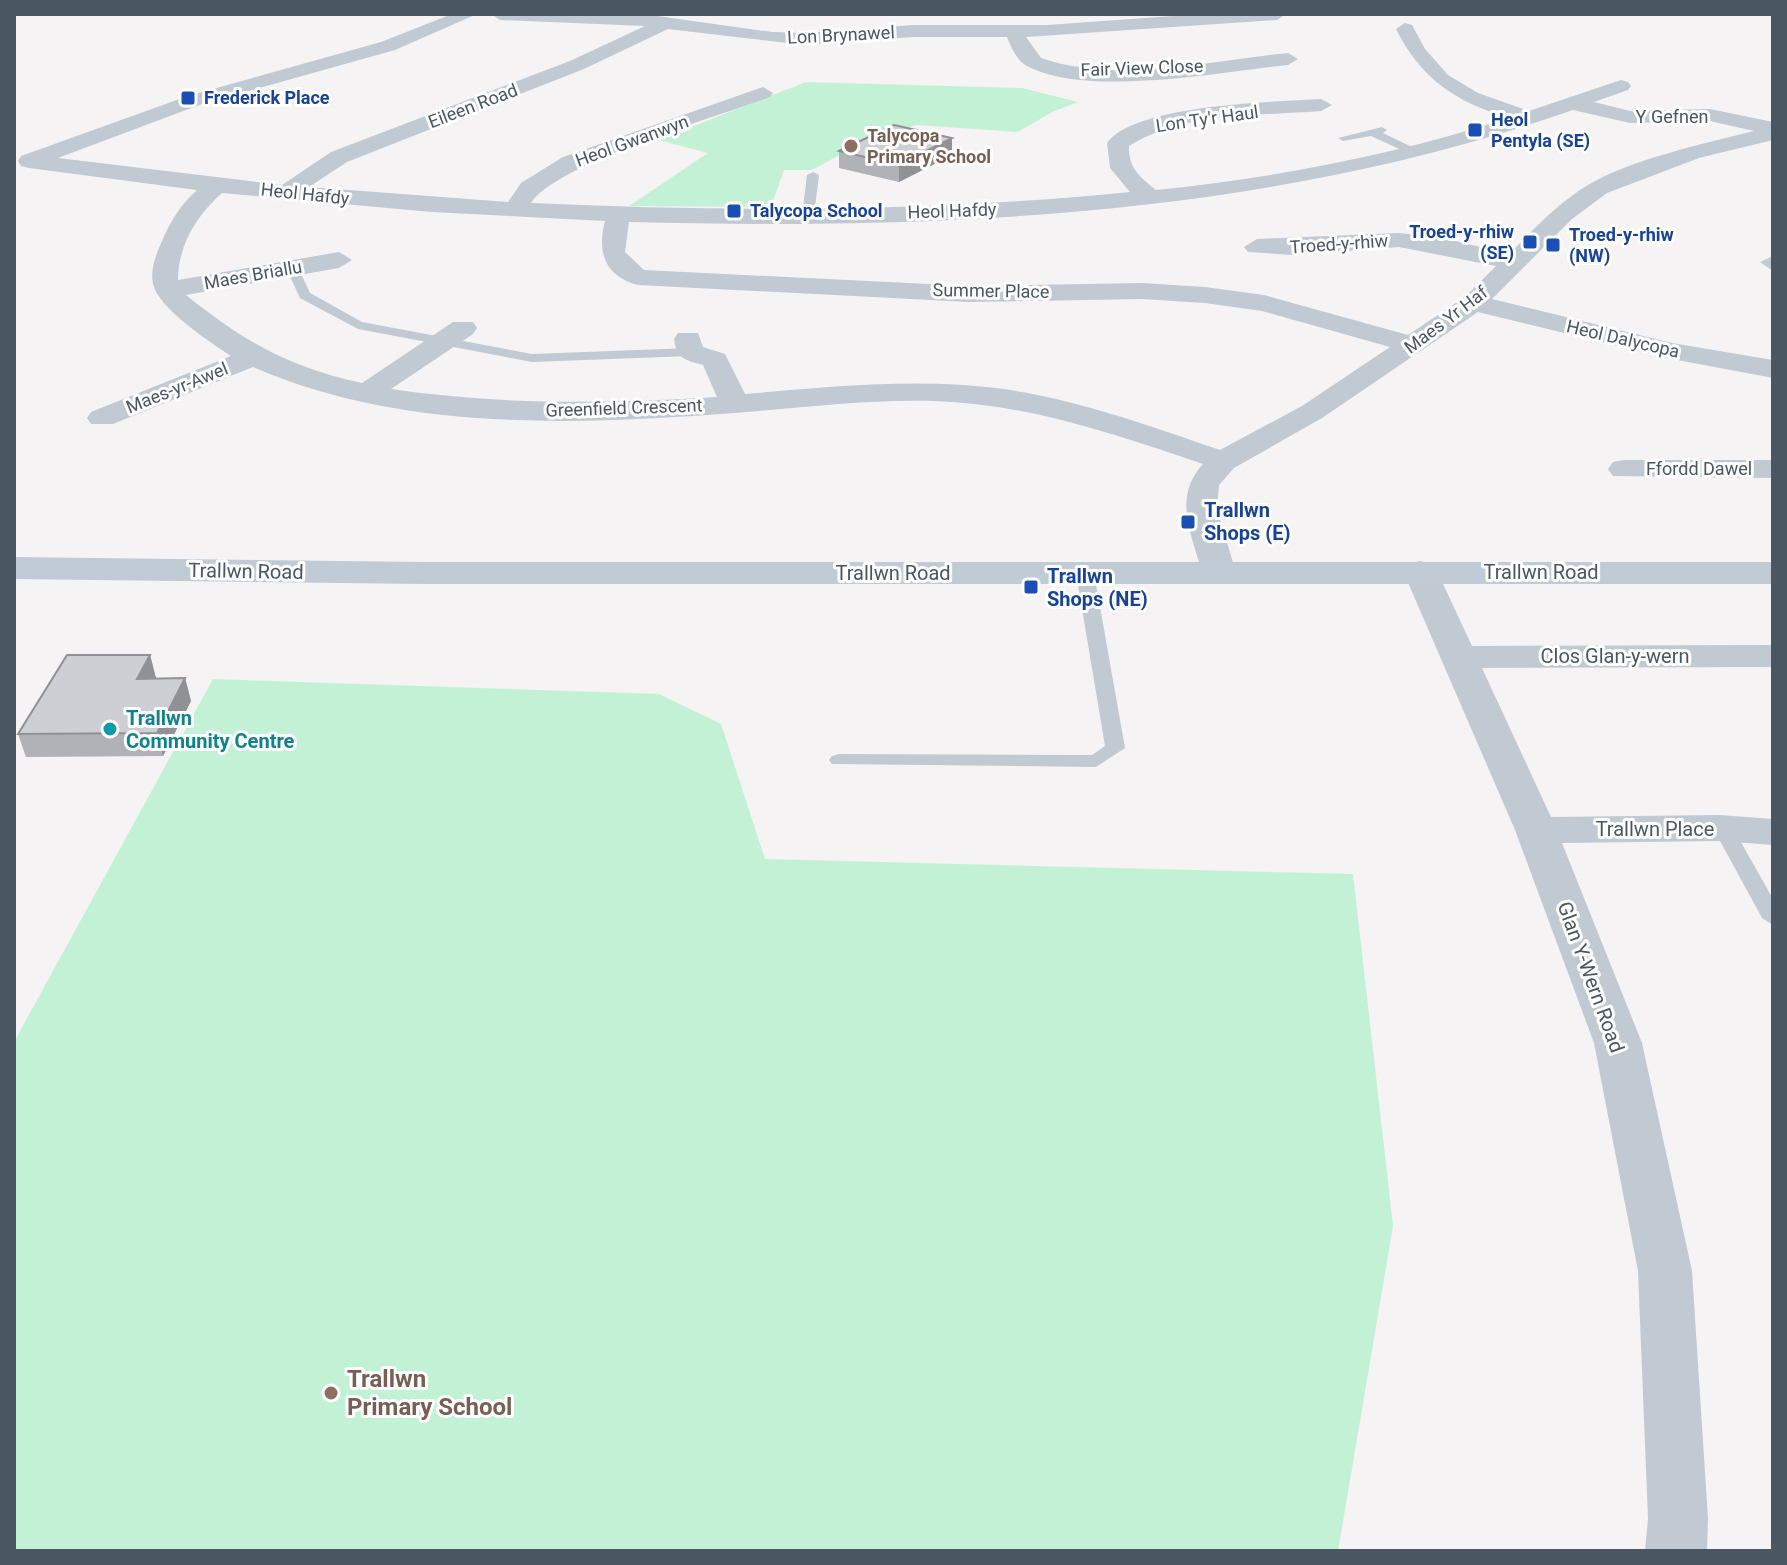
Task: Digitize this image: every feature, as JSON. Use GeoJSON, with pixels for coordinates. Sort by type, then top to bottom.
{"type":"FeatureCollection","features":[{"type":"Feature","properties":{"kind":"street"},"geometry":{"type":"LineString","coordinates":[[23,164],[182,105],[388,46],[468,14]]}},
{"type":"Feature","properties":{"kind":"street","name":"Lon Brynawel"},"geometry":{"type":"LineString","coordinates":[[500,14],[665,23],[805,39],[936,22],[1014,32],[1180,18],[1277,14]]}},
{"type":"Feature","properties":{"kind":"street"},"geometry":{"type":"LineString","coordinates":[[705,28],[736,14]]}},
{"type":"Feature","properties":{"kind":"street","name":"Eileen Road"},"geometry":{"type":"LineString","coordinates":[[285,193],[339,157],[577,65],[665,23]]}},
{"type":"Feature","properties":{"kind":"street"},"geometry":{"type":"LineString","coordinates":[[1405,29],[1419,61],[1447,84],[1490,105],[1530,118]]}},
{"type":"Feature","properties":{"kind":"street","name":"Fair View Close"},"geometry":{"type":"LineString","coordinates":[[1014,32],[1026,55],[1034,62],[1070,71],[1130,72],[1288,59]]}},
{"type":"Feature","properties":{"kind":"street","name":"Heol Hafdy"},"geometry":{"type":"LineString","coordinates":[[23,164],[285,193],[514,210],[619,215],[808,216],[982,210],[1151,197],[1414,152],[1530,118],[1621,86]]}},
{"type":"Feature","properties":{"kind":"street","name":"Heol Gwanwyn"},"geometry":{"type":"LineString","coordinates":[[514,210],[529,188],[571,162],[763,93]]}},
{"type":"Feature","properties":{"kind":"street","name":"Y Gefnen"},"geometry":{"type":"LineString","coordinates":[[1571,103],[1630,117],[1710,115],[1773,131]]}},
{"type":"Feature","properties":{"kind":"street","name":"Lon Ty'r Haul"},"geometry":{"type":"LineString","coordinates":[[1151,197],[1122,174],[1116,161],[1118,143],[1129,134],[1177,120],[1322,106]]}},
{"type":"Feature","properties":{"kind":"street","name":"Maes Yr Haf"},"geometry":{"type":"LineString","coordinates":[[1219,573],[1201,508],[1203,483],[1223,461],[1312,412],[1474,303],[1563,214],[1599,188],[1667,161],[1773,131]]}},
{"type":"Feature","properties":{"kind":"street"},"geometry":{"type":"LineString","coordinates":[[1729,143],[1771,158]]}},
{"type":"Feature","properties":{"kind":"street"},"geometry":{"type":"LineString","coordinates":[[168,290],[164,275],[175,242],[191,209],[217,185]]}},
{"type":"Feature","properties":{"kind":"street","name":"Summer Place"},"geometry":{"type":"LineString","coordinates":[[619,215],[610,250],[618,265],[638,277],[969,294],[1142,291],[1205,295],[1264,303],[1414,345]]}},
{"type":"Feature","properties":{"kind":"street","name":"Troed-y-rhiw"},"geometry":{"type":"LineString","coordinates":[[1257,247],[1308,248],[1367,240],[1405,240],[1515,263]]}},
{"type":"Feature","properties":{"kind":"street","name":"Maes Briallu"},"geometry":{"type":"LineString","coordinates":[[168,290],[339,260]]}},
{"type":"Feature","properties":{"kind":"street","name":"Greenfield Crescent"},"geometry":{"type":"LineString","coordinates":[[168,290],[205,327],[252,357],[302,377],[366,393],[448,407],[529,411],[735,404],[860,393],[962,393],[1038,401],[1223,461]]}},
{"type":"Feature","properties":{"kind":"street","name":"Heol Dalycopa"},"geometry":{"type":"LineString","coordinates":[[1474,303],[1672,351],[1773,369]]}},
{"type":"Feature","properties":{"kind":"street"},"geometry":{"type":"LineString","coordinates":[[366,393],[453,334]]}},
{"type":"Feature","properties":{"kind":"street"},"geometry":{"type":"LineString","coordinates":[[689,346],[715,360],[735,404]]}},
{"type":"Feature","properties":{"kind":"street","name":"Maes-yr-Awel"},"geometry":{"type":"LineString","coordinates":[[102,418],[252,357]]}},
{"type":"Feature","properties":{"kind":"street","name":"Ffordd Dawel"},"geometry":{"type":"LineString","coordinates":[[1624,469],[1773,469]]}},
{"type":"Feature","properties":{"kind":"street","name":"Trallwn Road"},"geometry":{"type":"LineString","coordinates":[[14,568],[425,573],[1773,573]]}},
{"type":"Feature","properties":{"kind":"street","name":"Glan Y-Wern Road"},"geometry":{"type":"LineString","coordinates":[[1420,571],[1536,830],[1618,1043],[1665,1271],[1678,1519],[1676,1551]]}},
{"type":"Feature","properties":{"kind":"street","name":"Clos Glan-y-wern"},"geometry":{"type":"LineString","coordinates":[[1456,657],[1773,656]]}},
{"type":"Feature","properties":{"kind":"street","name":"Trallwn Place"},"geometry":{"type":"LineString","coordinates":[[1536,830],[1723,828],[1773,832]]}},
{"type":"Feature","properties":{"kind":"lane"},"geometry":{"type":"LineString","coordinates":[[1343,138],[1384,130]]}},
{"type":"Feature","properties":{"kind":"lane"},"geometry":{"type":"LineString","coordinates":[[1372,132],[1414,152]]}},
{"type":"Feature","properties":{"kind":"lane"},"geometry":{"type":"LineString","coordinates":[[808,216],[813,175]]}},
{"type":"Feature","properties":{"kind":"lane"},"geometry":{"type":"LineString","coordinates":[[1773,260],[1766,262],[1773,267]]}},
{"type":"Feature","properties":{"kind":"lane"},"geometry":{"type":"LineString","coordinates":[[292,268],[305,295],[358,325],[453,334],[532,358],[656,355],[689,346]]}},
{"type":"Feature","properties":{"kind":"lane"},"geometry":{"type":"LineString","coordinates":[[839,760],[1096,761],[1115,748],[1085,573]]}},
{"type":"Feature","properties":{"kind":"lane"},"geometry":{"type":"LineString","coordinates":[[1723,828],[1773,918]]}},
{"type":"Feature","properties":{"kind":"green space","name":"Talycopa Primary School"},"geometry":{"type":"Polygon","coordinates":[[[806,82],[1022,88],[1078,102],[1052,112],[1018,132],[917,125],[876,135],[812,170],[784,170],[771,207],[629,206],[708,153],[658,140],[806,82]]]}},
{"type":"Feature","properties":{"kind":"green space"},"geometry":{"type":"Polygon","coordinates":[[[213,679],[659,694],[721,724],[765,859],[1353,874],[1393,1226],[1338,1551],[14,1551],[14,1042],[213,679]]]}},
{"type":"Feature","properties":{"kind":"building"},"geometry":{"type":"Polygon","coordinates":[[[894,125],[952,138],[899,165],[839,151],[894,125]]]}},
{"type":"Feature","properties":{"kind":"building"},"geometry":{"type":"Polygon","coordinates":[[[67,655],[150,655],[137,679],[185,678],[157,733],[18,734],[67,655]]]}},
{"type":"Feature","properties":{"kind":"place","name":"Frederick Place"},"geometry":{"type":"Point","coordinates":[188,98]}},
{"type":"Feature","properties":{"kind":"place","name":"Heol Pentyla (SE)"},"geometry":{"type":"Point","coordinates":[1475,130]}},
{"type":"Feature","properties":{"kind":"place","name":"Talycopa Primary School"},"geometry":{"type":"Point","coordinates":[851,146]}},
{"type":"Feature","properties":{"kind":"place","name":"Talycopa School"},"geometry":{"type":"Point","coordinates":[734,211]}},
{"type":"Feature","properties":{"kind":"place","name":"Troed-y-rhiw (SE)"},"geometry":{"type":"Point","coordinates":[1530,242]}},
{"type":"Feature","properties":{"kind":"place","name":"Troed-y-rhiw (NW)"},"geometry":{"type":"Point","coordinates":[1553,245]}},
{"type":"Feature","properties":{"kind":"place","name":"Trallwn Shops (E)"},"geometry":{"type":"Point","coordinates":[1188,522]}},
{"type":"Feature","properties":{"kind":"place","name":"Trallwn Shops (NE)"},"geometry":{"type":"Point","coordinates":[1031,587]}},
{"type":"Feature","properties":{"kind":"place","name":"Trallwn Community Centre"},"geometry":{"type":"Point","coordinates":[110,729]}},
{"type":"Feature","properties":{"kind":"place","name":"Trallwn Primary School"},"geometry":{"type":"Point","coordinates":[331,1393]}}]}
